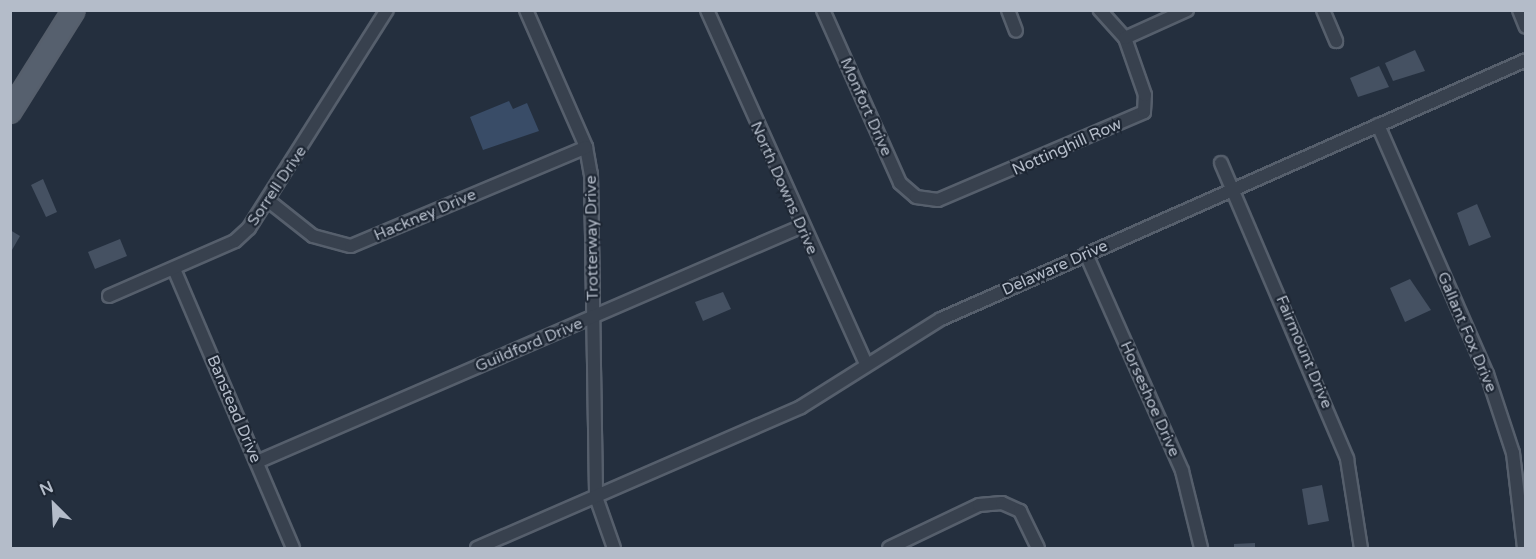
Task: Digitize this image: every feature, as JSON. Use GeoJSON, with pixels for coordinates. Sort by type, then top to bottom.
{"type":"FeatureCollection","features":[{"type":"Feature","properties":{"kind":"main road"},"geometry":{"type":"LineString","coordinates":[[13,101],[74,10]]}},
{"type":"Feature","properties":{"kind":"street","name":"Sorrell Drive"},"geometry":{"type":"LineString","coordinates":[[108,296],[235,241],[270,202],[387,10]]}},
{"type":"Feature","properties":{"kind":"street","name":"Trotterway Drive"},"geometry":{"type":"LineString","coordinates":[[526,10],[586,147],[594,317],[596,497],[614,549]]}},
{"type":"Feature","properties":{"kind":"street","name":"North Downs Drive"},"geometry":{"type":"LineString","coordinates":[[707,10],[800,227],[866,363]]}},
{"type":"Feature","properties":{"kind":"street","name":"Monfort Drive"},"geometry":{"type":"LineString","coordinates":[[823,10],[900,183],[916,197]]}},
{"type":"Feature","properties":{"kind":"street"},"geometry":{"type":"LineString","coordinates":[[1008,10],[1016,31]]}},
{"type":"Feature","properties":{"kind":"street","name":"Nottinghill Row"},"geometry":{"type":"LineString","coordinates":[[916,197],[938,200],[962,194],[1144,112],[1145,95],[1125,38],[1100,10]]}},
{"type":"Feature","properties":{"kind":"street"},"geometry":{"type":"LineString","coordinates":[[1125,38],[1187,10]]}},
{"type":"Feature","properties":{"kind":"street"},"geometry":{"type":"LineString","coordinates":[[1323,10],[1336,41]]}},
{"type":"Feature","properties":{"kind":"street"},"geometry":{"type":"LineString","coordinates":[[1519,10],[1526,27]]}},
{"type":"Feature","properties":{"kind":"street","name":"Delaware Drive"},"geometry":{"type":"LineString","coordinates":[[477,549],[801,407],[866,363],[940,319],[1526,60]]}},
{"type":"Feature","properties":{"kind":"street","name":"Gallant Fox Drive"},"geometry":{"type":"LineString","coordinates":[[1378,125],[1487,374],[1513,453],[1524,549]]}},
{"type":"Feature","properties":{"kind":"street","name":"Hackney Drive"},"geometry":{"type":"LineString","coordinates":[[270,202],[313,236],[351,246],[586,147]]}},
{"type":"Feature","properties":{"kind":"street","name":"Fairmount Drive"},"geometry":{"type":"LineString","coordinates":[[1221,162],[1347,459],[1361,549]]}},
{"type":"Feature","properties":{"kind":"street","name":"Guildford Drive"},"geometry":{"type":"LineString","coordinates":[[257,462],[800,227]]}},
{"type":"Feature","properties":{"kind":"street","name":"Horseshoe Drive"},"geometry":{"type":"LineString","coordinates":[[1086,254],[1182,471],[1201,549]]}},
{"type":"Feature","properties":{"kind":"street","name":"Banstead Drive"},"geometry":{"type":"LineString","coordinates":[[174,269],[293,549]]}},
{"type":"Feature","properties":{"kind":"street"},"geometry":{"type":"LineString","coordinates":[[889,549],[979,505],[1002,503],[1020,512],[1032,530],[1038,549]]}},
{"type":"Feature","properties":{"kind":"water"},"geometry":{"type":"Polygon","coordinates":[[[509,101],[513,109],[527,103],[539,131],[483,150],[470,117],[509,101]]]}},
{"type":"Feature","properties":{"kind":"building"},"geometry":{"type":"Polygon","coordinates":[[[1415,50],[1425,71],[1393,81],[1385,63],[1415,50]]]}},
{"type":"Feature","properties":{"kind":"building"},"geometry":{"type":"Polygon","coordinates":[[[1379,66],[1389,87],[1358,97],[1350,78],[1379,66]]]}},
{"type":"Feature","properties":{"kind":"building"},"geometry":{"type":"Polygon","coordinates":[[[43,179],[57,212],[46,217],[31,185],[43,179]]]}},
{"type":"Feature","properties":{"kind":"building"},"geometry":{"type":"Polygon","coordinates":[[[1477,204],[1491,237],[1469,246],[1457,213],[1477,204]]]}},
{"type":"Feature","properties":{"kind":"building"},"geometry":{"type":"Polygon","coordinates":[[[10,230],[20,236],[12,250],[10,249],[10,230]]]}},
{"type":"Feature","properties":{"kind":"building"},"geometry":{"type":"Polygon","coordinates":[[[120,239],[127,256],[95,269],[88,252],[120,239]]]}},
{"type":"Feature","properties":{"kind":"building"},"geometry":{"type":"Polygon","coordinates":[[[1410,279],[1431,310],[1405,322],[1390,288],[1410,279]]]}},
{"type":"Feature","properties":{"kind":"building"},"geometry":{"type":"Polygon","coordinates":[[[723,292],[731,309],[703,321],[695,302],[723,292]]]}},
{"type":"Feature","properties":{"kind":"building"},"geometry":{"type":"Polygon","coordinates":[[[1322,485],[1329,521],[1308,525],[1302,489],[1322,485]]]}},
{"type":"Feature","properties":{"kind":"building"},"geometry":{"type":"Polygon","coordinates":[[[1255,543],[1255,548],[1234,548],[1234,544],[1255,543]]]}}]}
